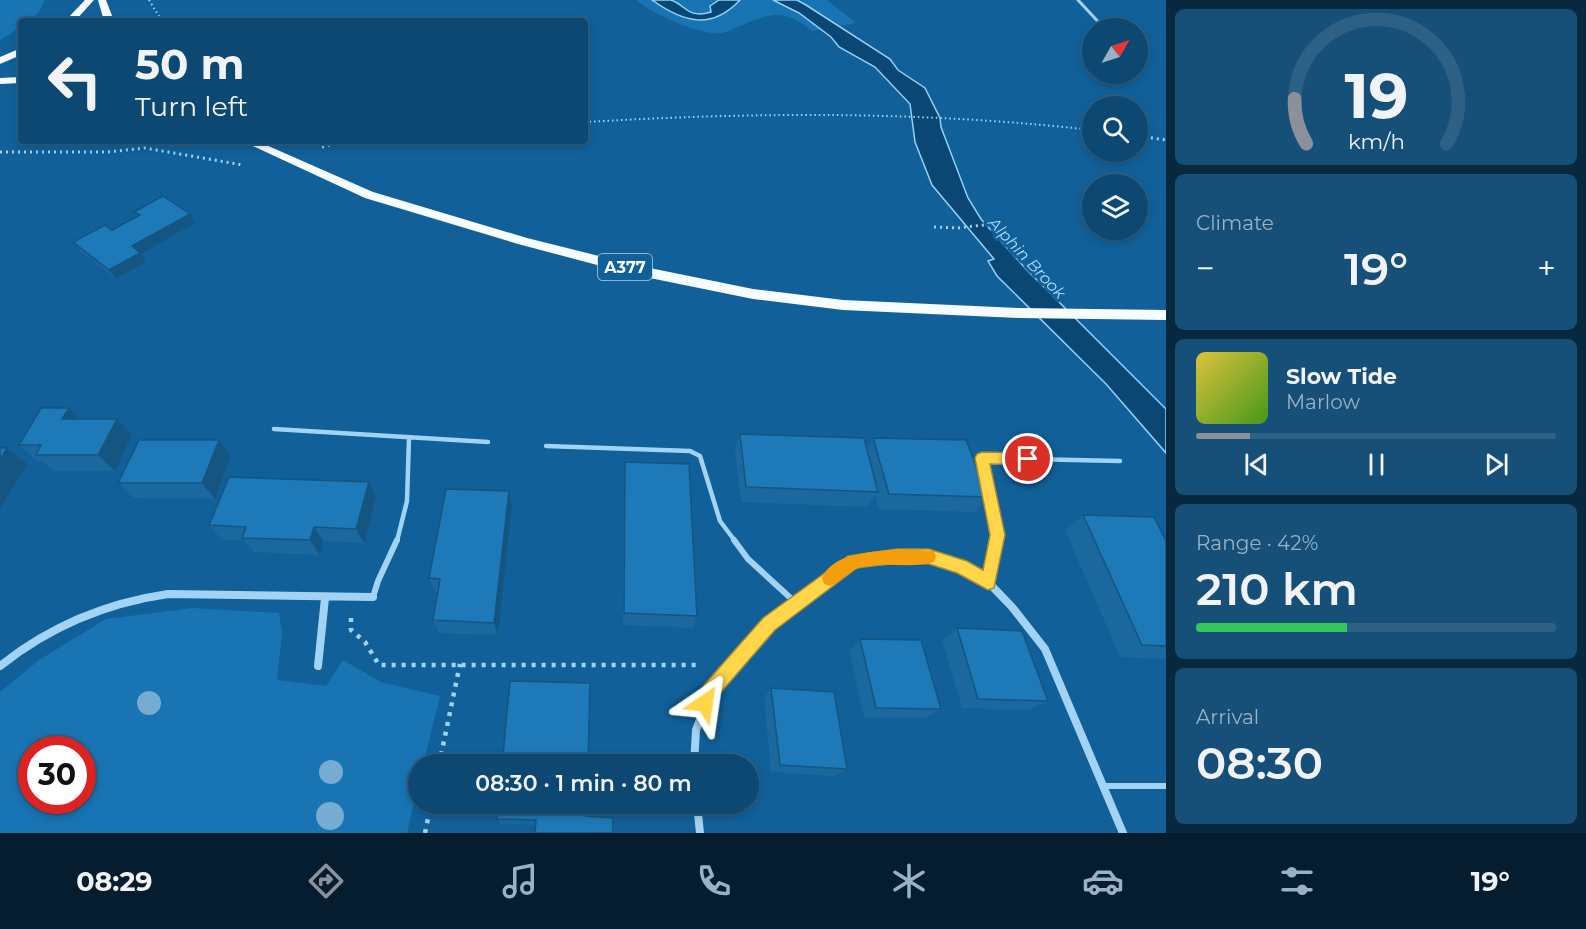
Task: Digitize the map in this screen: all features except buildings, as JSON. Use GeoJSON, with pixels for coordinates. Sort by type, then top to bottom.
{"type":"FeatureCollection","features":[{"type":"Feature","properties":{"kind":"highway"},"geometry":{"type":"LineString","coordinates":[[73,18],[90,0]]}},
{"type":"Feature","properties":{"kind":"highway"},"geometry":{"type":"LineString","coordinates":[[102,0],[108,18]]}},
{"type":"Feature","properties":{"kind":"highway"},"geometry":{"type":"LineString","coordinates":[[0,61],[18,52]]}},
{"type":"Feature","properties":{"kind":"highway"},"geometry":{"type":"LineString","coordinates":[[0,81],[18,80]]}},
{"type":"Feature","properties":{"kind":"highway","name":"A377"},"geometry":{"type":"LineString","coordinates":[[255,144],[369,195],[523,241],[635,270],[753,294],[843,306],[1020,313],[1166,315]]}},
{"type":"Feature","properties":{"kind":"street"},"geometry":{"type":"LineString","coordinates":[[695,754],[696,730],[711,691],[769,624],[854,561],[898,556],[929,557],[961,567],[988,582],[1012,607],[1045,649],[1123,833]]}},
{"type":"Feature","properties":{"kind":"street"},"geometry":{"type":"LineString","coordinates":[[0,666],[15,653],[52,632],[117,604],[142,596],[168,594],[373,597]]}},
{"type":"Feature","properties":{"kind":"street"},"geometry":{"type":"LineString","coordinates":[[318,666],[325,598]]}},
{"type":"Feature","properties":{"kind":"street"},"geometry":{"type":"LineString","coordinates":[[698,814],[700,833]]}},
{"type":"Feature","properties":{"kind":"lane"},"geometry":{"type":"LineString","coordinates":[[1078,0],[1095,18]]}},
{"type":"Feature","properties":{"kind":"lane"},"geometry":{"type":"LineString","coordinates":[[274,429],[488,442]]}},
{"type":"Feature","properties":{"kind":"lane"},"geometry":{"type":"LineString","coordinates":[[373,597],[375,586],[400,534],[409,478],[409,438]]}},
{"type":"Feature","properties":{"kind":"lane"},"geometry":{"type":"LineString","coordinates":[[546,446],[690,452],[700,456],[720,521],[748,560],[796,603]]}},
{"type":"Feature","properties":{"kind":"lane"},"geometry":{"type":"LineString","coordinates":[[988,582],[998,535],[982,458],[1120,461]]}},
{"type":"Feature","properties":{"kind":"lane"},"geometry":{"type":"LineString","coordinates":[[1103,786],[1166,786]]}},
{"type":"Feature","properties":{"kind":"path"},"geometry":{"type":"LineString","coordinates":[[148,0],[160,18]]}},
{"type":"Feature","properties":{"kind":"path"},"geometry":{"type":"LineString","coordinates":[[588,122],[659,117],[908,115],[1082,129]]}},
{"type":"Feature","properties":{"kind":"path"},"geometry":{"type":"LineString","coordinates":[[1148,138],[1166,140]]}},
{"type":"Feature","properties":{"kind":"path"},"geometry":{"type":"LineString","coordinates":[[0,152],[108,152],[145,148],[261,168],[287,158]]}},
{"type":"Feature","properties":{"kind":"path"},"geometry":{"type":"LineString","coordinates":[[934,227],[957,228],[1000,223]]}},
{"type":"Feature","properties":{"kind":"path"},"geometry":{"type":"LineString","coordinates":[[350,597],[351,630],[365,642],[379,665],[732,665]]}},
{"type":"Feature","properties":{"kind":"path"},"geometry":{"type":"LineString","coordinates":[[441,754],[460,664]]}},
{"type":"Feature","properties":{"kind":"path"},"geometry":{"type":"LineString","coordinates":[[425,833],[429,814]]}},
{"type":"Feature","properties":{"kind":"shaded area"},"geometry":{"type":"Polygon","coordinates":[[[0,0],[45,0],[34,18],[18,18],[18,29],[0,40],[0,0]]]}},
{"type":"Feature","properties":{"kind":"shaded area"},"geometry":{"type":"Polygon","coordinates":[[[636,0],[827,0],[856,23],[812,31],[793,19],[777,15],[760,18],[724,32],[713,33],[677,23],[636,0]]]}},
{"type":"Feature","properties":{"kind":"shaded area"},"geometry":{"type":"Polygon","coordinates":[[[652,0],[671,0],[692,13],[703,14],[711,12],[710,6],[719,0],[740,0],[719,16],[697,20],[675,14],[652,0]]]}},
{"type":"Feature","properties":{"kind":"shaded area"},"geometry":{"type":"Polygon","coordinates":[[[773,0],[797,0],[806,5],[890,59],[898,70],[925,88],[940,118],[941,127],[968,198],[981,219],[1025,268],[1166,409],[1166,453],[1106,384],[997,276],[988,261],[994,259],[932,185],[915,142],[910,104],[875,67],[839,47],[831,37],[799,13],[773,0]]]}},
{"type":"Feature","properties":{"kind":"shaded area"},"geometry":{"type":"Polygon","coordinates":[[[192,608],[279,613],[282,633],[277,680],[326,686],[343,660],[381,682],[440,696],[426,754],[408,754],[408,814],[411,814],[407,833],[0,833],[0,692],[39,660],[106,619],[192,608]]]}},
{"type":"Feature","properties":{"kind":"slow traffic"},"geometry":{"type":"LineString","coordinates":[[830,578],[854,561],[898,556],[928,557]]}},
{"type":"Feature","properties":{"kind":"route"},"geometry":{"type":"LineString","coordinates":[[705,703],[711,691],[732,665],[769,624],[854,561],[898,556],[929,557],[961,567],[988,582],[998,535],[982,458],[1028,459]]}},
{"type":"Feature","properties":{"kind":"water label","name":"Alphin Brook"},"geometry":{"type":"Point","coordinates":[1027,258]}}]}
